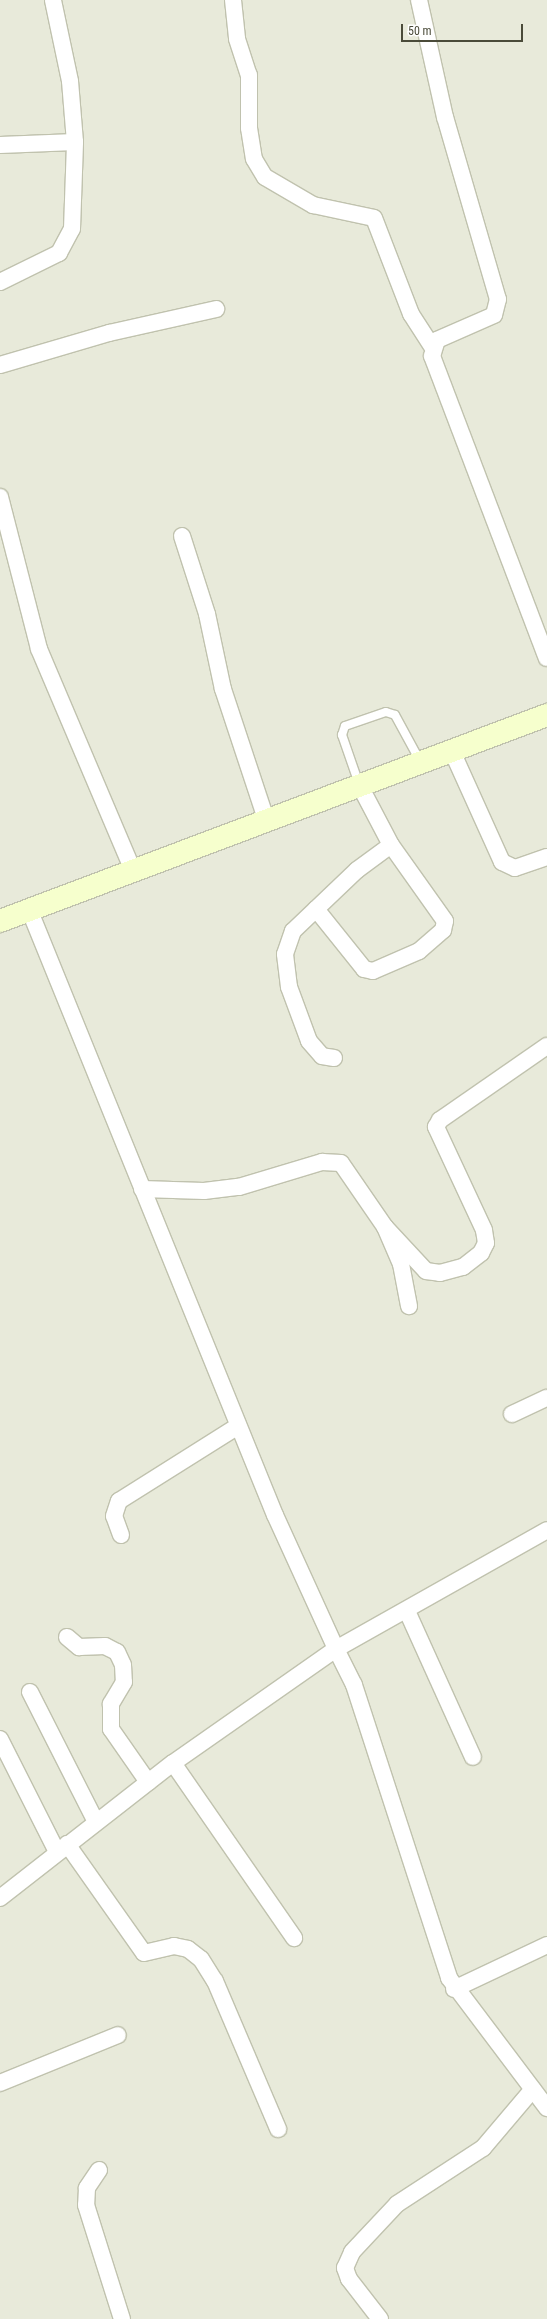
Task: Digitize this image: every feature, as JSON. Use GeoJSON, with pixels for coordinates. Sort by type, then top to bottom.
{"type":"FeatureCollection","features":[{"type":"Feature","properties":{"kind":"main road"},"geometry":{"type":"LineString","coordinates":[[0,922],[29,909],[266,819],[451,749],[547,715]]}},
{"type":"Feature","properties":{"kind":"street"},"geometry":{"type":"LineString","coordinates":[[0,282],[60,254],[69,238],[74,204],[75,142],[70,81],[53,0]]}},
{"type":"Feature","properties":{"kind":"street"},"geometry":{"type":"LineString","coordinates":[[233,0],[237,39],[250,75],[249,128],[254,159],[265,177],[312,205],[374,218],[412,314],[433,348],[435,366],[547,658]]}},
{"type":"Feature","properties":{"kind":"street"},"geometry":{"type":"LineString","coordinates":[[419,0],[445,117],[498,299],[494,315],[438,340],[433,348]]}},
{"type":"Feature","properties":{"kind":"street"},"geometry":{"type":"LineString","coordinates":[[0,145],[75,142]]}},
{"type":"Feature","properties":{"kind":"street"},"geometry":{"type":"LineString","coordinates":[[0,365],[109,333],[216,309]]}},
{"type":"Feature","properties":{"kind":"street"},"geometry":{"type":"LineString","coordinates":[[0,497],[39,648],[133,870]]}},
{"type":"Feature","properties":{"kind":"street"},"geometry":{"type":"LineString","coordinates":[[182,536],[207,614],[223,689],[266,819]]}},
{"type":"Feature","properties":{"kind":"street"},"geometry":{"type":"LineString","coordinates":[[451,749],[502,862],[515,868],[547,857]]}},
{"type":"Feature","properties":{"kind":"street"},"geometry":{"type":"LineString","coordinates":[[316,909],[364,969],[373,971],[419,951],[443,930],[445,921],[391,845],[359,784]]}},
{"type":"Feature","properties":{"kind":"street"},"geometry":{"type":"LineString","coordinates":[[334,1058],[322,1056],[309,1041],[289,987],[286,942],[316,909],[391,845]]}},
{"type":"Feature","properties":{"kind":"street"},"geometry":{"type":"LineString","coordinates":[[29,909],[238,1426],[336,1649],[354,1685],[454,1989],[533,2088],[547,2108]]}},
{"type":"Feature","properties":{"kind":"street"},"geometry":{"type":"LineString","coordinates":[[385,1227],[426,1271],[440,1273],[463,1267],[481,1253],[486,1243],[484,1230],[437,1133],[437,1123],[547,1046]]}},
{"type":"Feature","properties":{"kind":"street"},"geometry":{"type":"LineString","coordinates":[[142,1190],[204,1191],[239,1187],[322,1162],[336,1161],[347,1167],[385,1227],[401,1264],[410,1306]]}},
{"type":"Feature","properties":{"kind":"street"},"geometry":{"type":"LineString","coordinates":[[512,1414],[547,1398]]}},
{"type":"Feature","properties":{"kind":"street"},"geometry":{"type":"LineString","coordinates":[[121,1535],[114,1516],[119,1501],[238,1426]]}},
{"type":"Feature","properties":{"kind":"street"},"geometry":{"type":"LineString","coordinates":[[0,1898],[62,1848],[173,1763],[336,1649],[407,1611],[547,1530]]}},
{"type":"Feature","properties":{"kind":"street"},"geometry":{"type":"LineString","coordinates":[[407,1611],[473,1757]]}},
{"type":"Feature","properties":{"kind":"street"},"geometry":{"type":"LineString","coordinates":[[67,1637],[79,1646],[105,1646],[117,1652],[123,1665],[124,1682],[111,1704],[110,1729],[148,1782]]}},
{"type":"Feature","properties":{"kind":"street"},"geometry":{"type":"LineString","coordinates":[[30,1692],[96,1822]]}},
{"type":"Feature","properties":{"kind":"street"},"geometry":{"type":"LineString","coordinates":[[0,1739],[62,1848],[144,1953],[174,1946],[188,1949],[201,1959],[215,1981],[278,2129]]}},
{"type":"Feature","properties":{"kind":"street"},"geometry":{"type":"LineString","coordinates":[[173,1763],[294,1938]]}},
{"type":"Feature","properties":{"kind":"street"},"geometry":{"type":"LineString","coordinates":[[454,1989],[547,1945]]}},
{"type":"Feature","properties":{"kind":"street"},"geometry":{"type":"LineString","coordinates":[[0,2083],[118,2035]]}},
{"type":"Feature","properties":{"kind":"street"},"geometry":{"type":"LineString","coordinates":[[380,2319],[349,2279],[345,2268],[352,2252],[397,2204],[483,2148],[533,2088]]}},
{"type":"Feature","properties":{"kind":"street"},"geometry":{"type":"LineString","coordinates":[[99,2170],[87,2188],[86,2205],[122,2319]]}},
{"type":"Feature","properties":{"kind":"lane"},"geometry":{"type":"LineString","coordinates":[[359,784],[342,735],[345,726],[386,712],[394,715],[420,761]]}},
{"type":"Feature","properties":{"kind":"shaded area"},"geometry":{"type":"Polygon","coordinates":[[[0,0],[547,0],[547,2319],[0,2319],[0,0]]]}}]}
